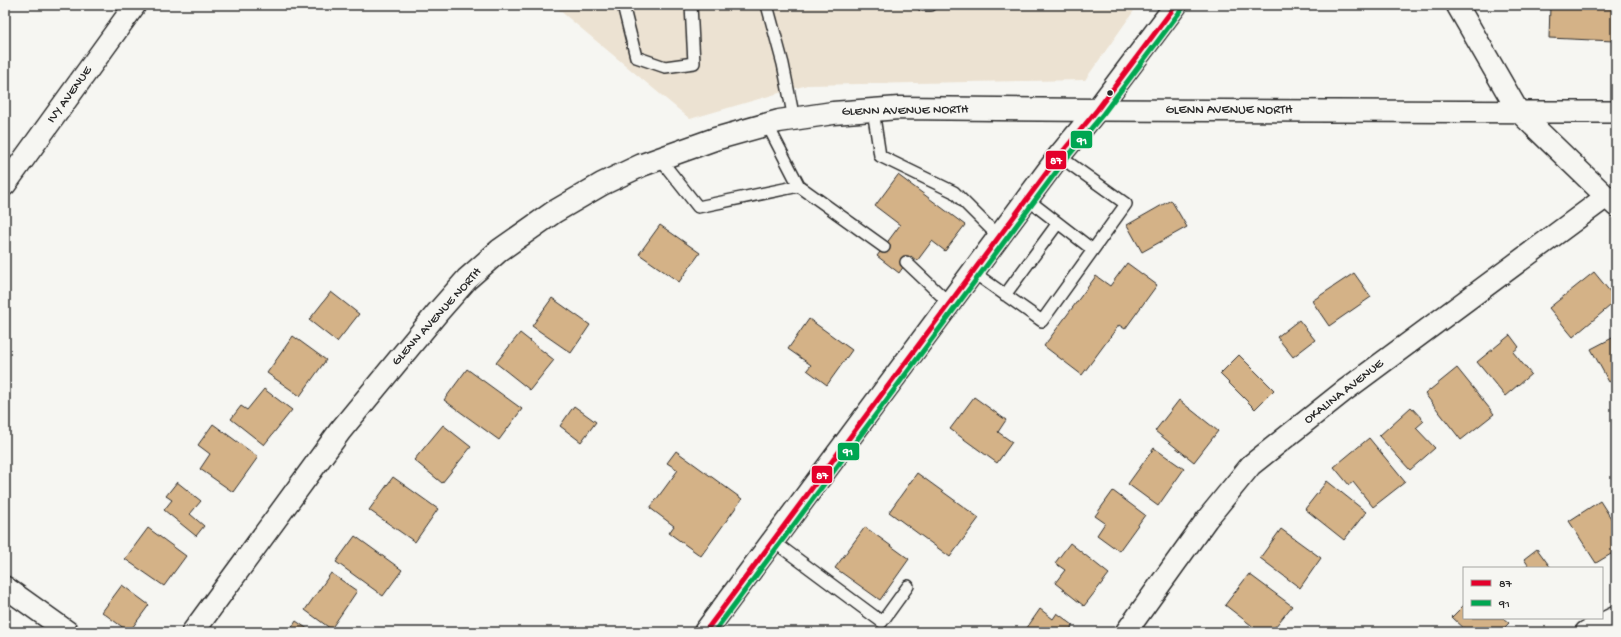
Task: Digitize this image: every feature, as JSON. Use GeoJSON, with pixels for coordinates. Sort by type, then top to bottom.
{"type":"FeatureCollection","features":[{"type":"Feature","properties":{"kind":"street","name":"IVY AVENUE"},"geometry":{"type":"LineString","coordinates":[[5,185],[135,5]]}},
{"type":"Feature","properties":{"kind":"street"},"geometry":{"type":"LineString","coordinates":[[705,632],[1059,156],[1097,110],[1176,5]]}},
{"type":"Feature","properties":{"kind":"street"},"geometry":{"type":"LineString","coordinates":[[1457,5],[1518,111],[1611,202]]}},
{"type":"Feature","properties":{"kind":"street","name":"GLENN AVENUE NORTH"},"geometry":{"type":"LineString","coordinates":[[193,632],[340,431],[467,279],[500,250],[554,212],[602,184],[660,159],[715,139],[767,124],[833,112],[899,108],[1616,112]]}},
{"type":"Feature","properties":{"kind":"street","name":"OKALINA AVENUE"},"geometry":{"type":"LineString","coordinates":[[1126,632],[1207,519],[1252,465],[1344,391],[1611,202]]}},
{"type":"Feature","properties":{"kind":"street"},"geometry":{"type":"LineString","coordinates":[[5,587],[68,632]]}},
{"type":"Feature","properties":{"kind":"street"},"geometry":{"type":"LineString","coordinates":[[1586,632],[1616,617]]}},
{"type":"Feature","properties":{"kind":"lane"},"geometry":{"type":"LineString","coordinates":[[623,5],[636,57],[665,67],[694,63],[692,5]]}},
{"type":"Feature","properties":{"kind":"lane"},"geometry":{"type":"LineString","coordinates":[[767,5],[783,64],[794,119]]}},
{"type":"Feature","properties":{"kind":"lane"},"geometry":{"type":"LineString","coordinates":[[923,5],[932,5]]}},
{"type":"Feature","properties":{"kind":"lane"},"geometry":{"type":"LineString","coordinates":[[873,110],[880,156],[954,192],[999,237]]}},
{"type":"Feature","properties":{"kind":"lane"},"geometry":{"type":"LineString","coordinates":[[767,124],[798,186],[884,247]]}},
{"type":"Feature","properties":{"kind":"lane"},"geometry":{"type":"LineString","coordinates":[[973,272],[1042,321],[1126,204],[1059,156]]}},
{"type":"Feature","properties":{"kind":"lane"},"geometry":{"type":"LineString","coordinates":[[660,159],[698,207],[798,186]]}},
{"type":"Feature","properties":{"kind":"lane"},"geometry":{"type":"LineString","coordinates":[[1027,199],[1093,250]]}},
{"type":"Feature","properties":{"kind":"lane"},"geometry":{"type":"LineString","coordinates":[[1005,294],[1058,223]]}},
{"type":"Feature","properties":{"kind":"lane"},"geometry":{"type":"LineString","coordinates":[[906,262],[949,303]]}},
{"type":"Feature","properties":{"kind":"lane"},"geometry":{"type":"LineString","coordinates":[[773,541],[882,622],[908,586]]}},
{"type":"Feature","properties":{"kind":"shaded area"},"geometry":{"type":"Polygon","coordinates":[[[553,5],[1138,5],[1085,80],[807,85],[690,119],[553,5]]]}},
{"type":"Feature","properties":{"kind":"building"},"geometry":{"type":"Polygon","coordinates":[[[1613,5],[1616,5],[1616,60],[1614,60],[1614,41],[1549,38],[1550,6],[1613,8],[1613,5]]]}},
{"type":"Feature","properties":{"kind":"building"},"geometry":{"type":"Polygon","coordinates":[[[898,175],[965,225],[945,251],[932,241],[917,261],[911,256],[899,273],[877,256],[900,225],[875,206],[898,175]]]}},
{"type":"Feature","properties":{"kind":"building"},"geometry":{"type":"Polygon","coordinates":[[[1171,200],[1187,227],[1142,252],[1127,225],[1171,200]]]}},
{"type":"Feature","properties":{"kind":"building"},"geometry":{"type":"Polygon","coordinates":[[[660,225],[700,253],[679,282],[639,254],[660,225]]]}},
{"type":"Feature","properties":{"kind":"building"},"geometry":{"type":"Polygon","coordinates":[[[1127,263],[1157,285],[1125,329],[1119,325],[1082,375],[1044,346],[1096,276],[1110,286],[1127,263]]]}},
{"type":"Feature","properties":{"kind":"building"},"geometry":{"type":"Polygon","coordinates":[[[1594,272],[1616,299],[1616,301],[1573,337],[1549,308],[1594,272]]]}},
{"type":"Feature","properties":{"kind":"building"},"geometry":{"type":"Polygon","coordinates":[[[1354,273],[1371,297],[1329,326],[1312,301],[1354,273]]]}},
{"type":"Feature","properties":{"kind":"building"},"geometry":{"type":"Polygon","coordinates":[[[331,292],[359,314],[337,342],[309,320],[331,292]]]}},
{"type":"Feature","properties":{"kind":"building"},"geometry":{"type":"Polygon","coordinates":[[[552,298],[590,325],[571,353],[532,326],[552,298]]]}},
{"type":"Feature","properties":{"kind":"building"},"geometry":{"type":"Polygon","coordinates":[[[809,319],[852,350],[827,385],[807,370],[811,365],[788,349],[809,319]]]}},
{"type":"Feature","properties":{"kind":"building"},"geometry":{"type":"Polygon","coordinates":[[[1299,320],[1315,340],[1293,357],[1277,337],[1299,320]]]}},
{"type":"Feature","properties":{"kind":"building"},"geometry":{"type":"Polygon","coordinates":[[[520,333],[554,360],[530,390],[496,363],[520,333]]]}},
{"type":"Feature","properties":{"kind":"building"},"geometry":{"type":"Polygon","coordinates":[[[1510,335],[1519,347],[1513,352],[1531,374],[1505,396],[1477,362],[1510,335]]]}},
{"type":"Feature","properties":{"kind":"building"},"geometry":{"type":"Polygon","coordinates":[[[293,336],[326,360],[300,396],[267,373],[293,336]]]}},
{"type":"Feature","properties":{"kind":"building"},"geometry":{"type":"Polygon","coordinates":[[[1616,336],[1616,378],[1609,382],[1591,349],[1616,336]]]}},
{"type":"Feature","properties":{"kind":"building"},"geometry":{"type":"Polygon","coordinates":[[[1239,355],[1274,390],[1255,409],[1220,374],[1239,355]]]}},
{"type":"Feature","properties":{"kind":"building"},"geometry":{"type":"Polygon","coordinates":[[[1457,368],[1494,414],[1461,440],[1425,394],[1457,368]]]}},
{"type":"Feature","properties":{"kind":"building"},"geometry":{"type":"Polygon","coordinates":[[[467,369],[522,409],[499,440],[444,400],[467,369]]]}},
{"type":"Feature","properties":{"kind":"building"},"geometry":{"type":"Polygon","coordinates":[[[264,389],[292,410],[264,445],[231,419],[241,406],[247,410],[264,389]]]}},
{"type":"Feature","properties":{"kind":"building"},"geometry":{"type":"Polygon","coordinates":[[[974,397],[1006,420],[998,432],[1012,442],[997,463],[950,429],[974,397]]]}},
{"type":"Feature","properties":{"kind":"building"},"geometry":{"type":"Polygon","coordinates":[[[1179,400],[1218,431],[1194,462],[1155,431],[1179,400]]]}},
{"type":"Feature","properties":{"kind":"building"},"geometry":{"type":"Polygon","coordinates":[[[574,406],[596,422],[581,442],[560,426],[574,406]]]}},
{"type":"Feature","properties":{"kind":"building"},"geometry":{"type":"Polygon","coordinates":[[[1411,407],[1424,421],[1416,428],[1435,448],[1410,470],[1379,436],[1411,407]]]}},
{"type":"Feature","properties":{"kind":"building"},"geometry":{"type":"Polygon","coordinates":[[[213,424],[258,457],[233,492],[200,469],[210,454],[198,445],[213,424]]]}},
{"type":"Feature","properties":{"kind":"building"},"geometry":{"type":"Polygon","coordinates":[[[443,425],[471,447],[442,483],[414,460],[443,425]]]}},
{"type":"Feature","properties":{"kind":"building"},"geometry":{"type":"Polygon","coordinates":[[[1369,438],[1405,482],[1373,507],[1353,482],[1349,485],[1334,467],[1369,438]]]}},
{"type":"Feature","properties":{"kind":"building"},"geometry":{"type":"Polygon","coordinates":[[[1154,448],[1184,469],[1158,506],[1128,484],[1154,448]]]}},
{"type":"Feature","properties":{"kind":"building"},"geometry":{"type":"Polygon","coordinates":[[[676,451],[742,499],[701,556],[669,533],[674,526],[650,508],[678,470],[667,463],[676,451]]]}},
{"type":"Feature","properties":{"kind":"building"},"geometry":{"type":"Polygon","coordinates":[[[917,473],[979,518],[950,557],[889,512],[917,473]]]}},
{"type":"Feature","properties":{"kind":"building"},"geometry":{"type":"Polygon","coordinates":[[[393,477],[438,509],[415,542],[369,510],[393,477]]]}},
{"type":"Feature","properties":{"kind":"building"},"geometry":{"type":"Polygon","coordinates":[[[1327,481],[1366,512],[1344,540],[1305,509],[1327,481]]]}},
{"type":"Feature","properties":{"kind":"building"},"geometry":{"type":"Polygon","coordinates":[[[177,482],[201,501],[190,514],[204,526],[196,536],[164,510],[172,500],[166,496],[177,482]]]}},
{"type":"Feature","properties":{"kind":"building"},"geometry":{"type":"Polygon","coordinates":[[[1113,491],[1145,515],[1119,551],[1097,535],[1105,523],[1095,516],[1113,491]]]}},
{"type":"Feature","properties":{"kind":"building"},"geometry":{"type":"Polygon","coordinates":[[[1600,501],[1616,526],[1616,551],[1596,563],[1569,521],[1600,501]]]}},
{"type":"Feature","properties":{"kind":"building"},"geometry":{"type":"Polygon","coordinates":[[[865,527],[909,559],[880,600],[835,568],[865,527]]]}},
{"type":"Feature","properties":{"kind":"building"},"geometry":{"type":"Polygon","coordinates":[[[148,528],[186,556],[164,586],[125,559],[148,528]]]}},
{"type":"Feature","properties":{"kind":"building"},"geometry":{"type":"Polygon","coordinates":[[[1281,529],[1321,558],[1300,588],[1260,558],[1281,529]]]}},
{"type":"Feature","properties":{"kind":"building"},"geometry":{"type":"Polygon","coordinates":[[[355,536],[402,570],[383,596],[336,562],[355,536]]]}},
{"type":"Feature","properties":{"kind":"building"},"geometry":{"type":"Polygon","coordinates":[[[1070,543],[1109,574],[1084,606],[1055,583],[1065,570],[1055,563],[1070,543]]]}},
{"type":"Feature","properties":{"kind":"building"},"geometry":{"type":"Polygon","coordinates":[[[1537,549],[1550,567],[1525,567],[1528,565],[1524,559],[1537,549]]]}},
{"type":"Feature","properties":{"kind":"building"},"geometry":{"type":"Polygon","coordinates":[[[331,573],[357,591],[331,629],[305,610],[331,573]]]}},
{"type":"Feature","properties":{"kind":"building"},"geometry":{"type":"Polygon","coordinates":[[[1249,574],[1292,606],[1271,632],[1260,632],[1225,605],[1249,574]]]}},
{"type":"Feature","properties":{"kind":"building"},"geometry":{"type":"Polygon","coordinates":[[[122,585],[149,605],[129,632],[102,612],[122,585]]]}},
{"type":"Feature","properties":{"kind":"building"},"geometry":{"type":"Polygon","coordinates":[[[1463,606],[1463,619],[1504,619],[1509,623],[1500,632],[1468,632],[1452,617],[1463,606]]]}},
{"type":"Feature","properties":{"kind":"building"},"geometry":{"type":"Polygon","coordinates":[[[1040,609],[1053,619],[1057,613],[1073,625],[1068,632],[1024,632],[1040,609]]]}},
{"type":"Feature","properties":{"kind":"building"},"geometry":{"type":"Polygon","coordinates":[[[296,621],[312,632],[289,632],[296,621]]]}},
{"type":"Feature","properties":{"kind":"transit line","name":"87"},"geometry":{"type":"LineString","coordinates":[[705,632],[1059,156],[1097,110],[1176,5]]}},
{"type":"Feature","properties":{"kind":"transit line","name":"91"},"geometry":{"type":"LineString","coordinates":[[714,632],[1065,160],[1103,114],[1182,9]]}}]}
